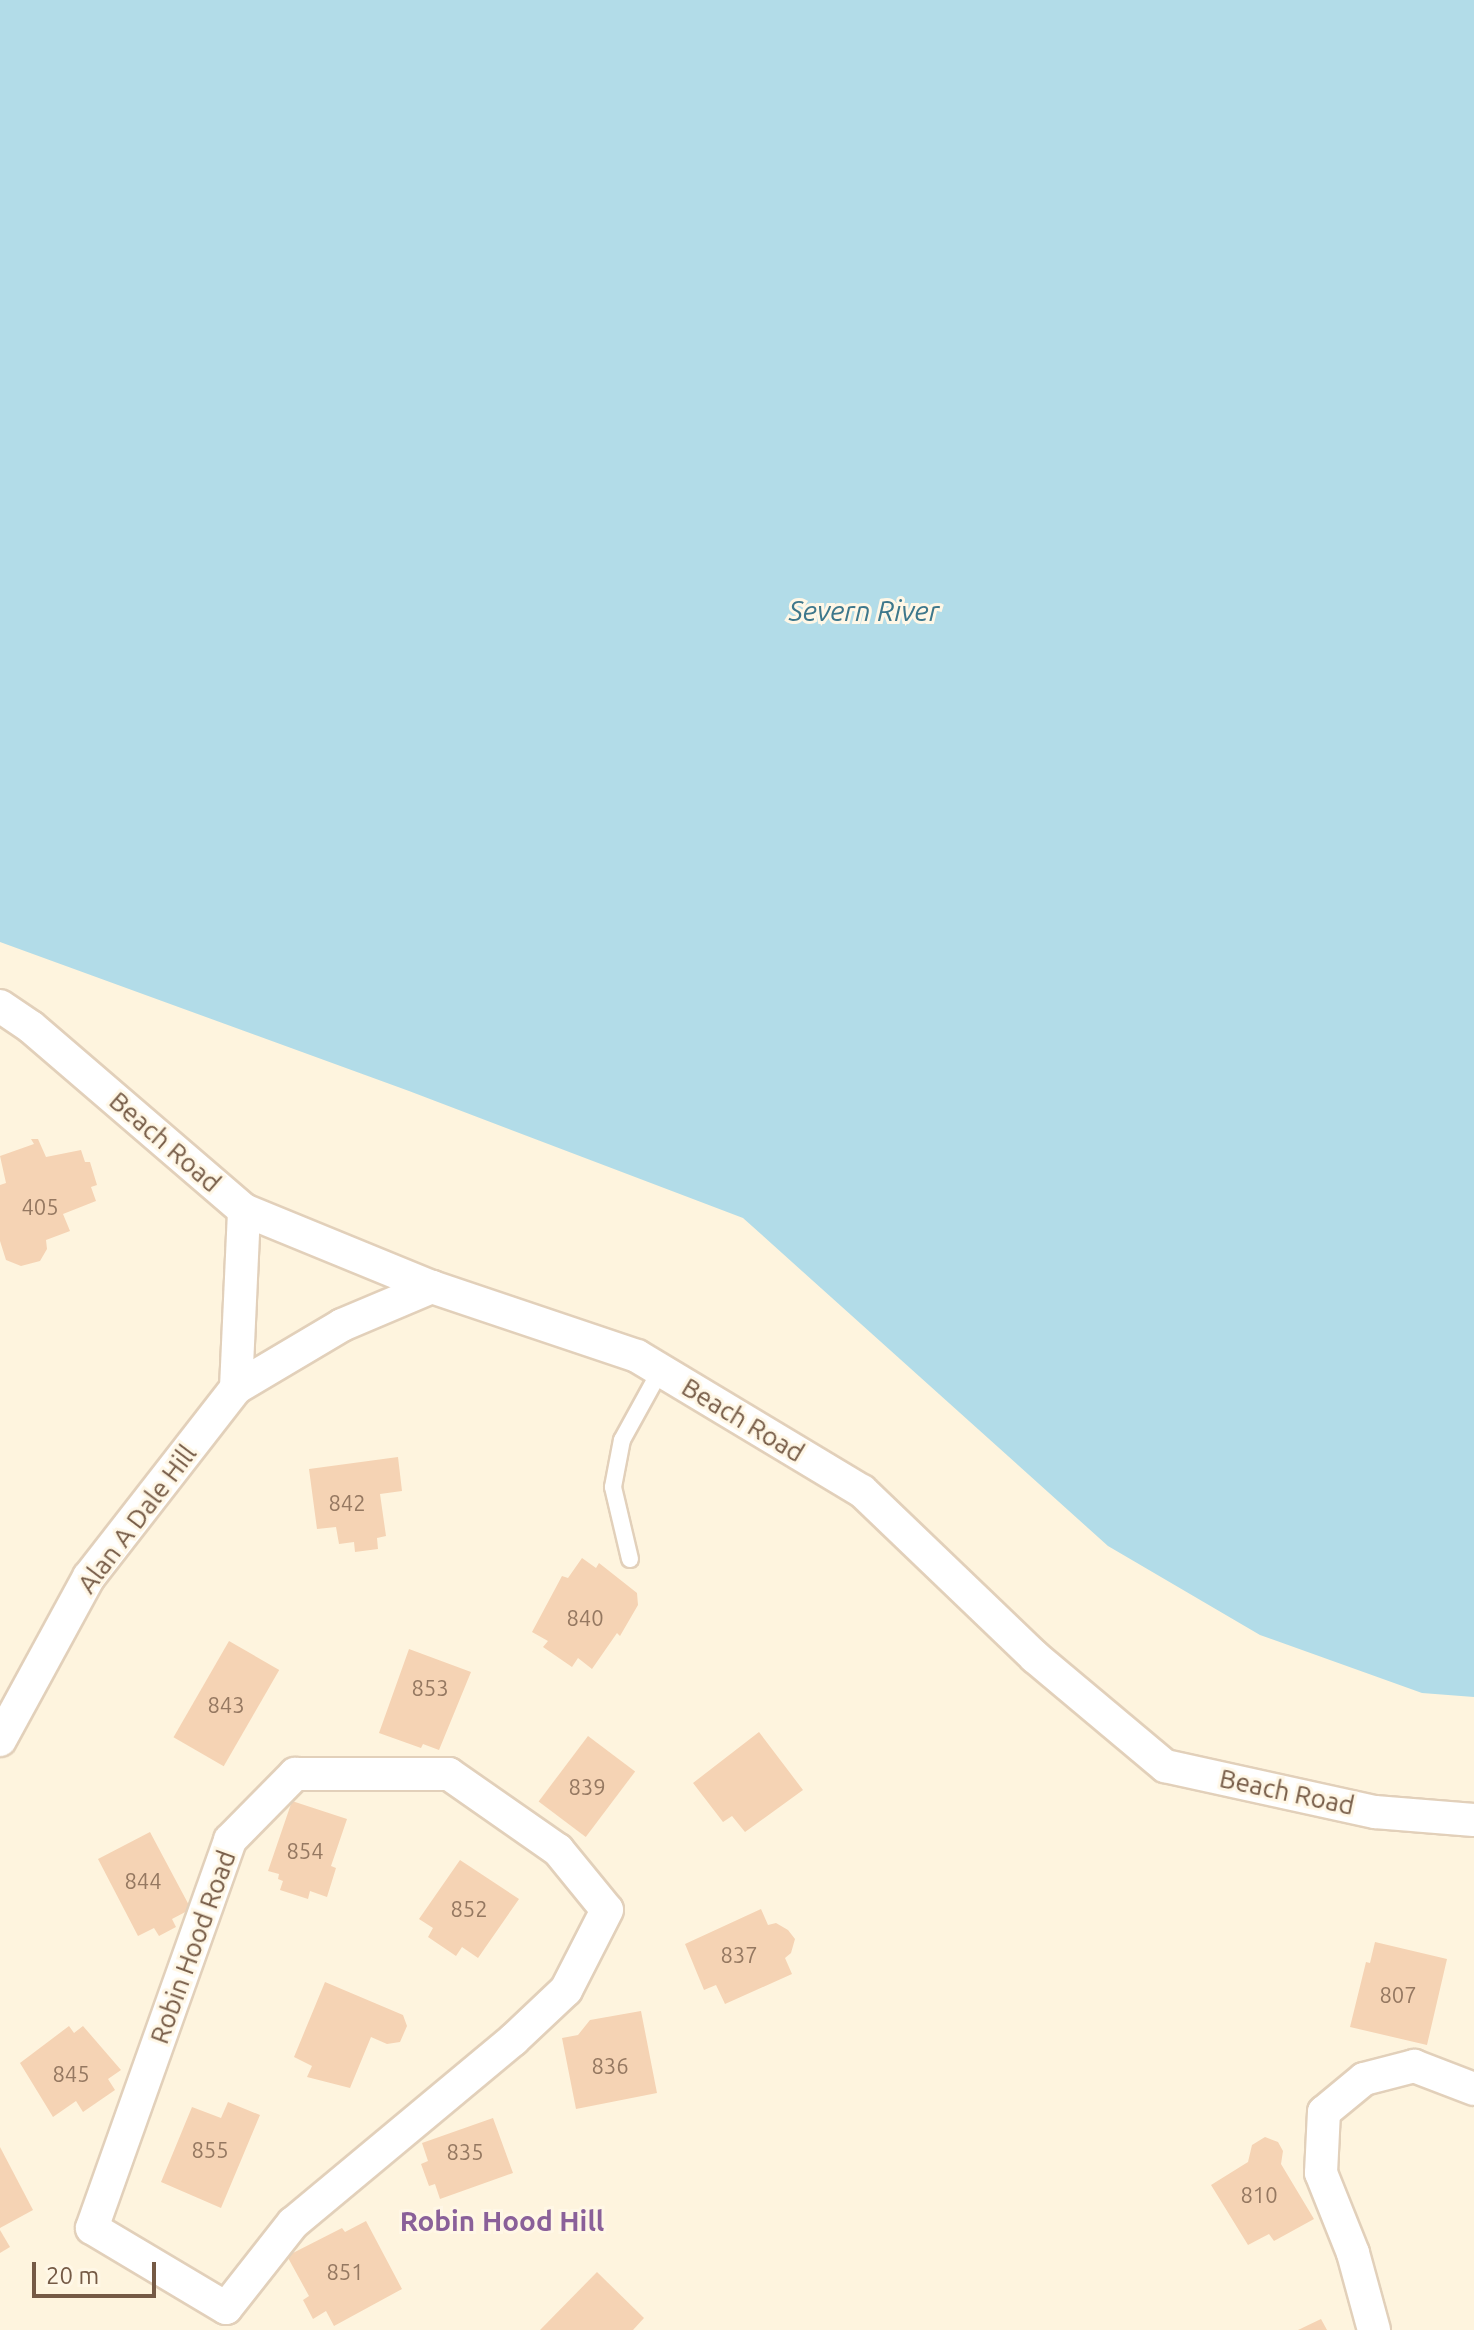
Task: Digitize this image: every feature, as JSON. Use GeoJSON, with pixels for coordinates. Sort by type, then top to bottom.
{"type":"FeatureCollection","features":[{"type":"Feature","properties":{"kind":"street","name":"Beach Road"},"geometry":{"type":"LineString","coordinates":[[0,1006],[31,1027],[244,1210],[432,1287],[637,1356],[862,1491],[1035,1657],[1165,1766],[1375,1812],[1474,1820]]}},
{"type":"Feature","properties":{"kind":"street"},"geometry":{"type":"LineString","coordinates":[[236,1388],[244,1210]]}},
{"type":"Feature","properties":{"kind":"street","name":"Alan A Dale Hill"},"geometry":{"type":"LineString","coordinates":[[0,1740],[89,1577],[236,1388],[342,1325],[432,1287]]}},
{"type":"Feature","properties":{"kind":"street","name":"Robin Hood Road"},"geometry":{"type":"LineString","coordinates":[[295,1774],[449,1774],[558,1850],[607,1910],[566,1990],[513,2040],[293,2223],[233,2319],[92,2228],[230,1840],[295,1774]]}},
{"type":"Feature","properties":{"kind":"street"},"geometry":{"type":"LineString","coordinates":[[1374,2330],[1353,2253],[1321,2173],[1324,2112],[1364,2079],[1414,2066],[1474,2089]]}},
{"type":"Feature","properties":{"kind":"lane"},"geometry":{"type":"LineString","coordinates":[[630,1559],[613,1487],[622,1440],[660,1371]]}},
{"type":"Feature","properties":{"kind":"water","name":"Severn River"},"geometry":{"type":"Polygon","coordinates":[[[0,0],[1474,0],[1474,1697],[1422,1693],[1260,1635],[1108,1546],[743,1218],[409,1091],[0,942],[0,0]]]}},
{"type":"Feature","properties":{"kind":"building"},"geometry":{"type":"Polygon","coordinates":[[[31,1139],[38,1139],[46,1157],[81,1150],[85,1162],[90,1162],[97,1185],[91,1187],[96,1201],[63,1214],[70,1231],[46,1240],[47,1249],[40,1261],[21,1266],[6,1260],[0,1241],[0,1185],[6,1183],[0,1156],[34,1144],[31,1139]]]}},
{"type":"Feature","properties":{"kind":"building"},"geometry":{"type":"Polygon","coordinates":[[[398,1457],[402,1491],[380,1494],[386,1536],[377,1538],[378,1549],[355,1552],[354,1542],[339,1544],[336,1527],[317,1529],[309,1469],[398,1457]]]}},
{"type":"Feature","properties":{"kind":"building"},"geometry":{"type":"Polygon","coordinates":[[[582,1558],[596,1568],[599,1563],[637,1593],[638,1605],[620,1636],[617,1633],[592,1669],[578,1658],[572,1667],[543,1647],[548,1641],[532,1632],[562,1576],[568,1578],[582,1558]]]}},
{"type":"Feature","properties":{"kind":"building"},"geometry":{"type":"Polygon","coordinates":[[[229,1641],[279,1670],[224,1766],[174,1737],[229,1641]]]}},
{"type":"Feature","properties":{"kind":"building"},"geometry":{"type":"Polygon","coordinates":[[[409,1649],[471,1672],[439,1750],[423,1744],[421,1748],[379,1733],[409,1649]]]}},
{"type":"Feature","properties":{"kind":"building"},"geometry":{"type":"Polygon","coordinates":[[[759,1732],[803,1790],[745,1832],[732,1816],[723,1822],[693,1783],[759,1732]]]}},
{"type":"Feature","properties":{"kind":"building"},"geometry":{"type":"Polygon","coordinates":[[[588,1736],[635,1772],[586,1837],[539,1801],[588,1736]]]}},
{"type":"Feature","properties":{"kind":"building"},"geometry":{"type":"Polygon","coordinates":[[[292,1801],[347,1819],[331,1866],[336,1868],[327,1897],[310,1891],[308,1899],[280,1890],[283,1881],[278,1879],[279,1874],[268,1871],[292,1801]]]}},
{"type":"Feature","properties":{"kind":"building"},"geometry":{"type":"Polygon","coordinates":[[[150,1832],[191,1909],[172,1919],[176,1927],[159,1936],[154,1928],[138,1936],[98,1859],[150,1832]]]}},
{"type":"Feature","properties":{"kind":"building"},"geometry":{"type":"Polygon","coordinates":[[[460,1860],[519,1899],[478,1958],[462,1947],[456,1956],[428,1937],[433,1928],[419,1919],[460,1860]]]}},
{"type":"Feature","properties":{"kind":"building"},"geometry":{"type":"Polygon","coordinates":[[[761,1909],[768,1925],[776,1923],[795,1939],[791,1953],[785,1958],[792,1974],[725,2004],[716,1985],[704,1990],[685,1944],[761,1909]]]}},
{"type":"Feature","properties":{"kind":"building"},"geometry":{"type":"Polygon","coordinates":[[[1375,1942],[1447,1959],[1427,2045],[1350,2027],[1366,1962],[1370,1963],[1375,1942]]]}},
{"type":"Feature","properties":{"kind":"building"},"geometry":{"type":"Polygon","coordinates":[[[325,1982],[403,2015],[407,2026],[400,2042],[387,2044],[371,2037],[350,2088],[307,2077],[312,2066],[294,2057],[325,1982]]]}},
{"type":"Feature","properties":{"kind":"building"},"geometry":{"type":"Polygon","coordinates":[[[641,2011],[657,2093],[576,2109],[562,2038],[578,2035],[590,2020],[641,2011]]]}},
{"type":"Feature","properties":{"kind":"building"},"geometry":{"type":"Polygon","coordinates":[[[69,2026],[74,2033],[83,2026],[121,2070],[108,2079],[115,2090],[83,2112],[76,2101],[53,2117],[20,2063],[69,2026]]]}},
{"type":"Feature","properties":{"kind":"building"},"geometry":{"type":"Polygon","coordinates":[[[228,2102],[260,2115],[221,2208],[161,2182],[192,2107],[221,2118],[228,2102]]]}},
{"type":"Feature","properties":{"kind":"building"},"geometry":{"type":"Polygon","coordinates":[[[493,2118],[513,2173],[440,2199],[435,2184],[429,2186],[421,2164],[428,2161],[422,2143],[493,2118]]]}},
{"type":"Feature","properties":{"kind":"building"},"geometry":{"type":"Polygon","coordinates":[[[1265,2137],[1278,2142],[1283,2151],[1281,2164],[1314,2219],[1274,2241],[1269,2234],[1248,2245],[1211,2185],[1248,2162],[1252,2145],[1265,2137]]]}},
{"type":"Feature","properties":{"kind":"building"},"geometry":{"type":"Polygon","coordinates":[[[0,2147],[33,2210],[0,2228],[0,2147]]]}},
{"type":"Feature","properties":{"kind":"building"},"geometry":{"type":"Polygon","coordinates":[[[366,2221],[402,2289],[334,2326],[326,2311],[313,2319],[303,2300],[309,2296],[287,2256],[342,2228],[345,2232],[366,2221]]]}},
{"type":"Feature","properties":{"kind":"building"},"geometry":{"type":"Polygon","coordinates":[[[0,2230],[10,2247],[0,2253],[0,2230]]]}},
{"type":"Feature","properties":{"kind":"building"},"geometry":{"type":"Polygon","coordinates":[[[597,2272],[644,2318],[633,2330],[540,2330],[597,2272]]]}},
{"type":"Feature","properties":{"kind":"building"},"geometry":{"type":"Polygon","coordinates":[[[1321,2319],[1327,2330],[1298,2330],[1321,2319]]]}},
{"type":"Feature","properties":{"kind":"district","name":"Robin Hood Hill"},"geometry":{"type":"Point","coordinates":[502,2221]}}]}
